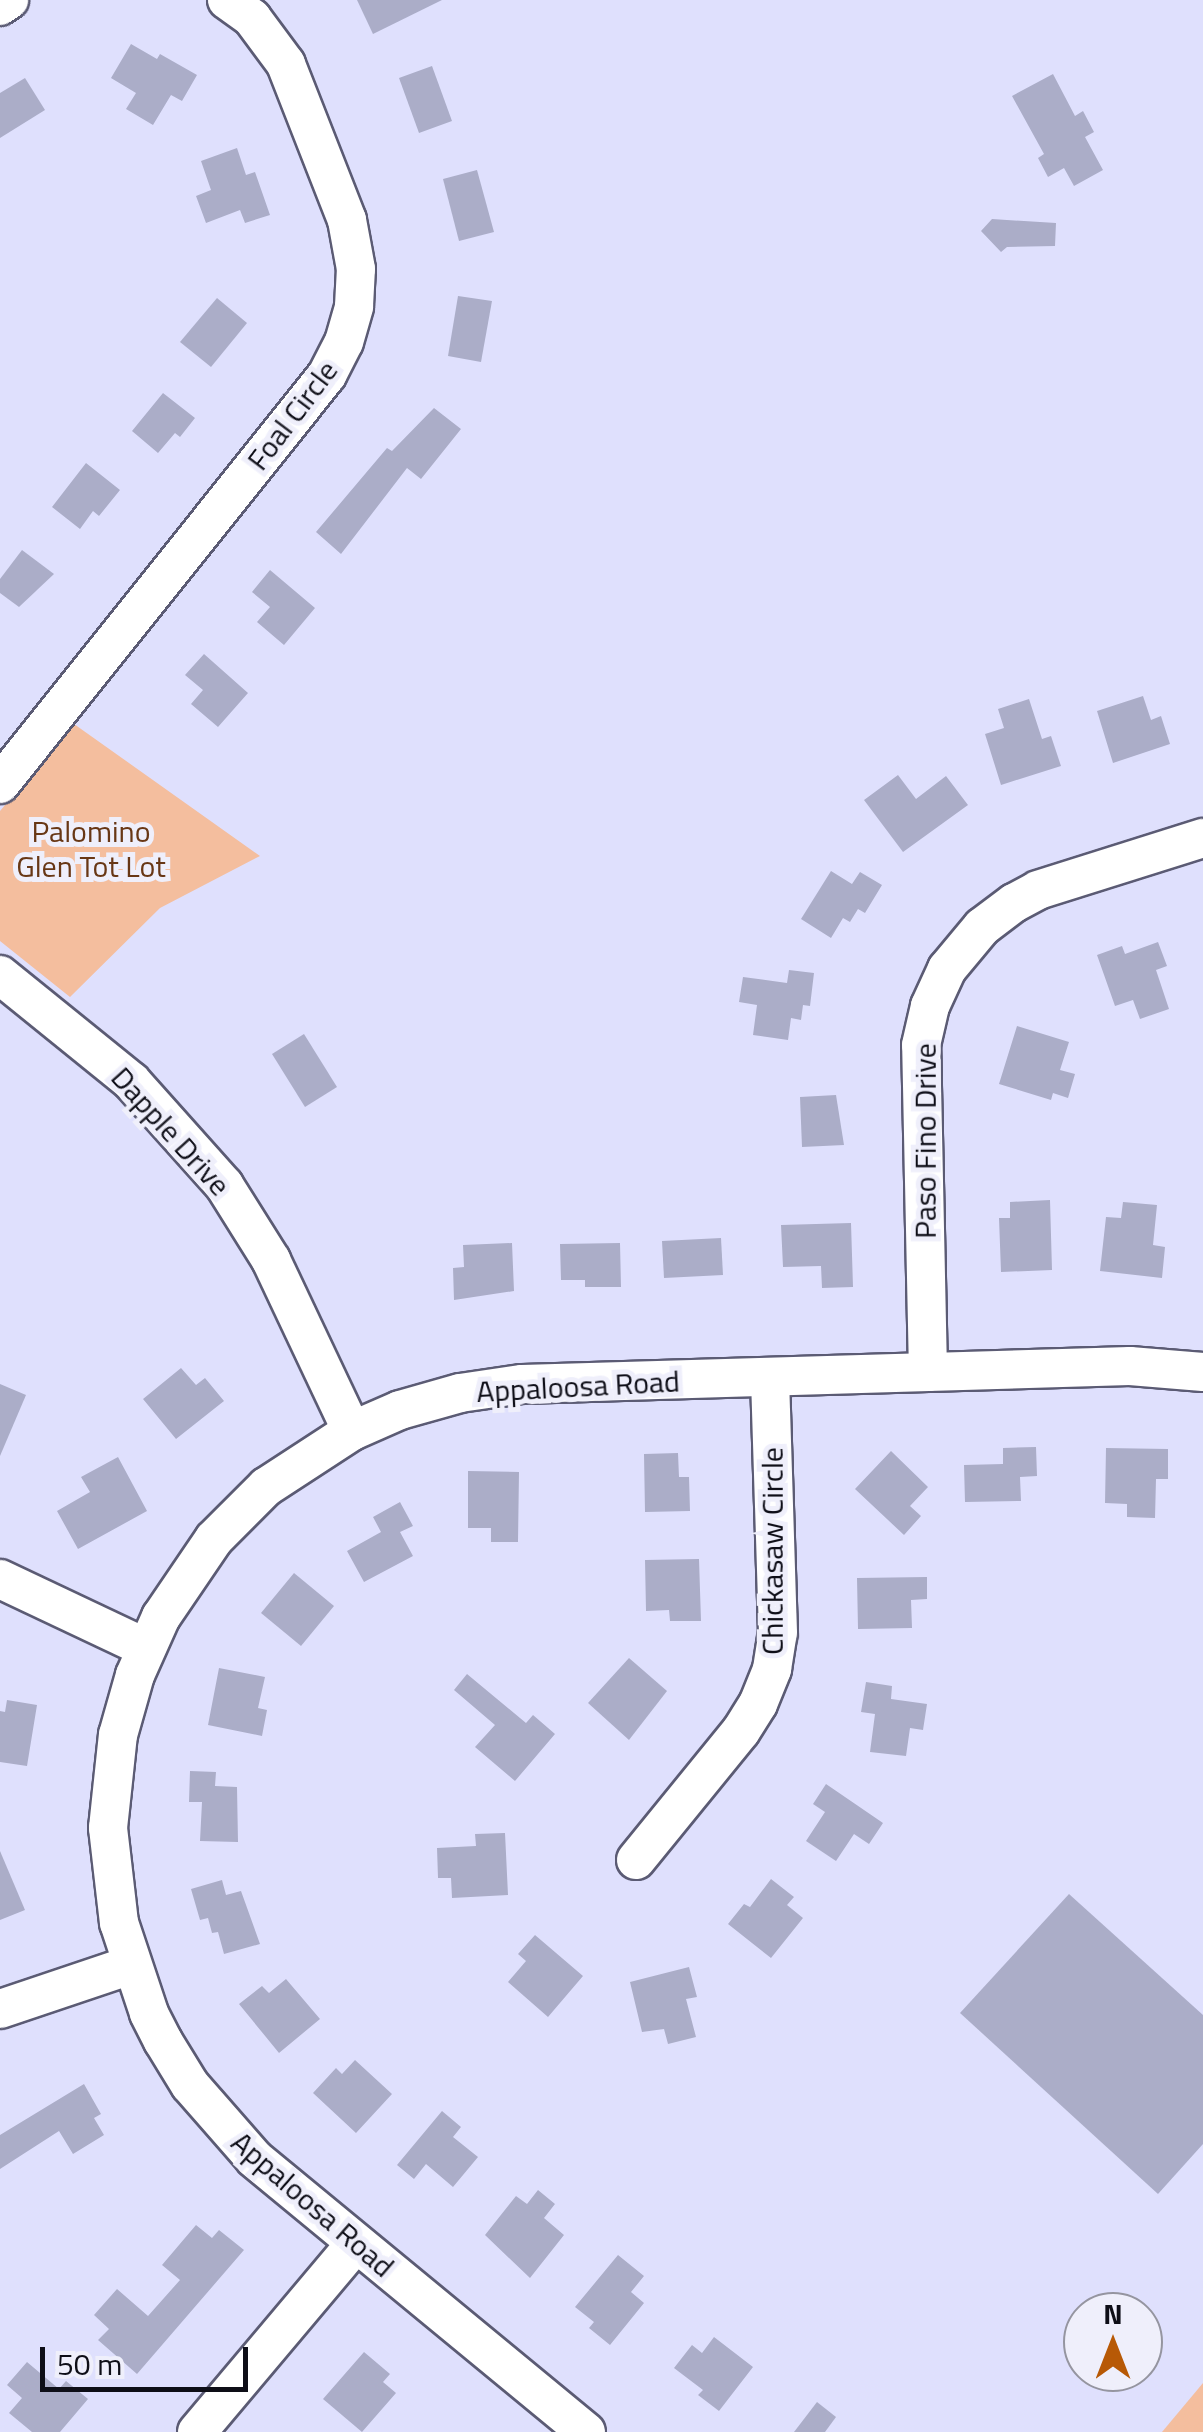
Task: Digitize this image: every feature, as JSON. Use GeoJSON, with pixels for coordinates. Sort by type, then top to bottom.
{"type":"FeatureCollection","features":[{"type":"Feature","properties":{"kind":"street"},"geometry":{"type":"LineString","coordinates":[[0,6],[9,0]]}},
{"type":"Feature","properties":{"kind":"street","name":"Foal Circle"},"geometry":{"type":"LineString","coordinates":[[0,784],[327,375],[344,342],[354,306],[356,269],[346,220],[286,64],[252,18],[227,0]]}},
{"type":"Feature","properties":{"kind":"street","name":"Paso Fino Drive"},"geometry":{"type":"LineString","coordinates":[[928,1372],[921,1045],[930,1006],[947,969],[982,927],[1014,902],[1038,890],[1203,838]]}},
{"type":"Feature","properties":{"kind":"street","name":"Dapple Drive"},"geometry":{"type":"LineString","coordinates":[[0,974],[131,1081],[224,1184],[271,1260],[352,1431]]}},
{"type":"Feature","properties":{"kind":"street","name":"Appaloosa Road"},"geometry":{"type":"LineString","coordinates":[[586,2432],[254,2158],[190,2085],[149,2013],[131,1965],[112,1891],[109,1798],[118,1735],[146,1648],[194,1564],[266,1487],[352,1431],[430,1400],[522,1384],[1130,1366],[1203,1372]]}},
{"type":"Feature","properties":{"kind":"street","name":"Chickasaw Circle"},"geometry":{"type":"LineString","coordinates":[[636,1860],[741,1731],[772,1669],[778,1633],[770,1377]]}},
{"type":"Feature","properties":{"kind":"street"},"geometry":{"type":"LineString","coordinates":[[0,1579],[146,1648]]}},
{"type":"Feature","properties":{"kind":"street"},"geometry":{"type":"LineString","coordinates":[[0,2009],[131,1965]]}},
{"type":"Feature","properties":{"kind":"street"},"geometry":{"type":"LineString","coordinates":[[197,2432],[356,2243]]}},
{"type":"Feature","properties":{"kind":"green space","name":"Palomino Glen Tot Lot"},"geometry":{"type":"Polygon","coordinates":[[[74,724],[260,856],[160,908],[70,997],[0,941],[0,811],[74,724]]]}},
{"type":"Feature","properties":{"kind":"green space"},"geometry":{"type":"Polygon","coordinates":[[[1203,2383],[1203,2432],[1162,2432],[1203,2383]]]}},
{"type":"Feature","properties":{"kind":"building"},"geometry":{"type":"Polygon","coordinates":[[[357,0],[442,0],[373,34],[357,0]]]}},
{"type":"Feature","properties":{"kind":"building"},"geometry":{"type":"Polygon","coordinates":[[[131,44],[157,59],[160,54],[197,75],[182,101],[171,95],[153,125],[126,109],[136,93],[111,78],[131,44]]]}},
{"type":"Feature","properties":{"kind":"building"},"geometry":{"type":"Polygon","coordinates":[[[432,66],[452,121],[419,133],[399,78],[432,66]]]}},
{"type":"Feature","properties":{"kind":"building"},"geometry":{"type":"Polygon","coordinates":[[[1053,74],[1075,116],[1083,111],[1094,132],[1085,137],[1103,170],[1074,186],[1064,168],[1048,177],[1038,158],[1044,154],[1012,96],[1053,74]]]}},
{"type":"Feature","properties":{"kind":"building"},"geometry":{"type":"Polygon","coordinates":[[[25,78],[45,110],[0,138],[0,93],[25,78]]]}},
{"type":"Feature","properties":{"kind":"building"},"geometry":{"type":"Polygon","coordinates":[[[237,148],[246,175],[255,172],[270,215],[245,223],[240,210],[206,223],[196,196],[211,190],[201,161],[237,148]]]}},
{"type":"Feature","properties":{"kind":"building"},"geometry":{"type":"Polygon","coordinates":[[[477,170],[494,232],[459,241],[443,179],[477,170]]]}},
{"type":"Feature","properties":{"kind":"building"},"geometry":{"type":"Polygon","coordinates":[[[992,219],[1056,223],[1055,246],[1007,247],[1001,252],[981,231],[992,219]]]}},
{"type":"Feature","properties":{"kind":"building"},"geometry":{"type":"Polygon","coordinates":[[[458,296],[492,301],[481,362],[448,356],[458,296]]]}},
{"type":"Feature","properties":{"kind":"building"},"geometry":{"type":"Polygon","coordinates":[[[217,298],[247,323],[211,367],[180,342],[217,298]]]}},
{"type":"Feature","properties":{"kind":"building"},"geometry":{"type":"Polygon","coordinates":[[[163,393],[195,418],[180,437],[175,433],[158,453],[132,431],[163,393]]]}},
{"type":"Feature","properties":{"kind":"building"},"geometry":{"type":"Polygon","coordinates":[[[434,408],[461,429],[421,479],[407,468],[341,554],[316,532],[387,448],[392,451],[434,408]]]}},
{"type":"Feature","properties":{"kind":"building"},"geometry":{"type":"Polygon","coordinates":[[[86,463],[120,490],[99,516],[93,511],[80,529],[52,507],[86,463]]]}},
{"type":"Feature","properties":{"kind":"building"},"geometry":{"type":"Polygon","coordinates":[[[22,550],[54,574],[19,607],[0,593],[0,579],[22,550]]]}},
{"type":"Feature","properties":{"kind":"building"},"geometry":{"type":"Polygon","coordinates":[[[270,570],[315,608],[284,645],[257,622],[270,607],[252,592],[270,570]]]}},
{"type":"Feature","properties":{"kind":"building"},"geometry":{"type":"Polygon","coordinates":[[[204,654],[248,693],[218,727],[191,704],[203,690],[185,675],[204,654]]]}},
{"type":"Feature","properties":{"kind":"building"},"geometry":{"type":"Polygon","coordinates":[[[1143,696],[1151,720],[1161,716],[1170,744],[1113,763],[1097,711],[1143,696]]]}},
{"type":"Feature","properties":{"kind":"building"},"geometry":{"type":"Polygon","coordinates":[[[1029,699],[1042,739],[1051,736],[1061,766],[1001,785],[985,734],[1004,728],[998,709],[1029,699]]]}},
{"type":"Feature","properties":{"kind":"building"},"geometry":{"type":"Polygon","coordinates":[[[898,775],[916,799],[946,776],[968,805],[903,852],[864,800],[898,775]]]}},
{"type":"Feature","properties":{"kind":"building"},"geometry":{"type":"Polygon","coordinates":[[[831,871],[852,884],[860,872],[882,885],[865,913],[858,909],[850,922],[843,918],[831,938],[801,919],[831,871]]]}},
{"type":"Feature","properties":{"kind":"building"},"geometry":{"type":"Polygon","coordinates":[[[1158,942],[1167,966],[1156,970],[1169,1009],[1140,1019],[1133,1000],[1115,1006],[1097,955],[1122,946],[1125,954],[1158,942]]]}},
{"type":"Feature","properties":{"kind":"building"},"geometry":{"type":"Polygon","coordinates":[[[789,970],[814,973],[810,1006],[803,1005],[801,1020],[791,1018],[788,1040],[753,1035],[757,1005],[739,1002],[743,977],[787,983],[789,970]]]}},
{"type":"Feature","properties":{"kind":"building"},"geometry":{"type":"Polygon","coordinates":[[[1017,1026],[1069,1042],[1060,1070],[1075,1074],[1068,1098],[1053,1093],[1051,1100],[999,1084],[1017,1026]]]}},
{"type":"Feature","properties":{"kind":"building"},"geometry":{"type":"Polygon","coordinates":[[[304,1034],[337,1087],[305,1107],[272,1054],[304,1034]]]}},
{"type":"Feature","properties":{"kind":"building"},"geometry":{"type":"Polygon","coordinates":[[[836,1095],[844,1145],[802,1147],[800,1097],[836,1095]]]}},
{"type":"Feature","properties":{"kind":"building"},"geometry":{"type":"Polygon","coordinates":[[[1050,1200],[1052,1270],[1001,1272],[999,1218],[1010,1218],[1010,1202],[1050,1200]]]}},
{"type":"Feature","properties":{"kind":"building"},"geometry":{"type":"Polygon","coordinates":[[[1123,1202],[1157,1205],[1153,1245],[1165,1247],[1162,1278],[1100,1271],[1106,1217],[1121,1218],[1123,1202]]]}},
{"type":"Feature","properties":{"kind":"building"},"geometry":{"type":"Polygon","coordinates":[[[851,1223],[853,1287],[822,1288],[821,1266],[783,1267],[781,1225],[851,1223]]]}},
{"type":"Feature","properties":{"kind":"building"},"geometry":{"type":"Polygon","coordinates":[[[721,1238],[723,1275],[664,1278],[662,1241],[721,1238]]]}},
{"type":"Feature","properties":{"kind":"building"},"geometry":{"type":"Polygon","coordinates":[[[512,1243],[514,1291],[454,1300],[453,1268],[464,1267],[463,1245],[512,1243]]]}},
{"type":"Feature","properties":{"kind":"building"},"geometry":{"type":"Polygon","coordinates":[[[620,1243],[621,1287],[585,1287],[585,1280],[561,1280],[560,1244],[620,1243]]]}},
{"type":"Feature","properties":{"kind":"building"},"geometry":{"type":"Polygon","coordinates":[[[181,1368],[196,1385],[205,1378],[224,1401],[176,1439],[143,1399],[181,1368]]]}},
{"type":"Feature","properties":{"kind":"building"},"geometry":{"type":"Polygon","coordinates":[[[0,1384],[26,1395],[0,1456],[0,1384]]]}},
{"type":"Feature","properties":{"kind":"building"},"geometry":{"type":"Polygon","coordinates":[[[1036,1447],[1037,1476],[1020,1477],[1021,1501],[965,1502],[964,1465],[1003,1464],[1003,1448],[1036,1447]]]}},
{"type":"Feature","properties":{"kind":"building"},"geometry":{"type":"Polygon","coordinates":[[[1106,1448],[1168,1449],[1168,1479],[1156,1479],[1155,1518],[1127,1517],[1127,1504],[1105,1503],[1106,1448]]]}},
{"type":"Feature","properties":{"kind":"building"},"geometry":{"type":"Polygon","coordinates":[[[891,1451],[928,1487],[910,1506],[921,1516],[904,1535],[855,1489],[891,1451]]]}},
{"type":"Feature","properties":{"kind":"building"},"geometry":{"type":"Polygon","coordinates":[[[678,1453],[679,1477],[689,1477],[690,1511],[645,1512],[644,1454],[678,1453]]]}},
{"type":"Feature","properties":{"kind":"building"},"geometry":{"type":"Polygon","coordinates":[[[118,1457],[147,1511],[78,1549],[57,1511],[90,1492],[81,1477],[118,1457]]]}},
{"type":"Feature","properties":{"kind":"building"},"geometry":{"type":"Polygon","coordinates":[[[468,1471],[519,1472],[518,1542],[491,1542],[491,1528],[468,1528],[468,1471]]]}},
{"type":"Feature","properties":{"kind":"building"},"geometry":{"type":"Polygon","coordinates":[[[400,1502],[413,1526],[400,1532],[413,1556],[364,1582],[347,1551],[381,1532],[373,1517],[400,1502]]]}},
{"type":"Feature","properties":{"kind":"building"},"geometry":{"type":"Polygon","coordinates":[[[699,1559],[701,1621],[670,1621],[669,1610],[646,1611],[645,1560],[699,1559]]]}},
{"type":"Feature","properties":{"kind":"building"},"geometry":{"type":"Polygon","coordinates":[[[294,1573],[334,1606],[301,1646],[261,1613],[294,1573]]]}},
{"type":"Feature","properties":{"kind":"building"},"geometry":{"type":"Polygon","coordinates":[[[927,1577],[927,1599],[911,1600],[912,1628],[858,1629],[857,1578],[927,1577]]]}},
{"type":"Feature","properties":{"kind":"building"},"geometry":{"type":"Polygon","coordinates":[[[629,1658],[667,1691],[629,1740],[588,1703],[629,1658]]]}},
{"type":"Feature","properties":{"kind":"building"},"geometry":{"type":"Polygon","coordinates":[[[219,1668],[265,1677],[258,1708],[267,1710],[262,1736],[208,1725],[219,1668]]]}},
{"type":"Feature","properties":{"kind":"building"},"geometry":{"type":"Polygon","coordinates":[[[467,1674],[526,1723],[533,1715],[555,1734],[515,1781],[475,1747],[495,1725],[454,1690],[467,1674]]]}},
{"type":"Feature","properties":{"kind":"building"},"geometry":{"type":"Polygon","coordinates":[[[866,1682],[892,1686],[891,1699],[927,1704],[923,1730],[910,1728],[906,1756],[870,1752],[875,1714],[861,1712],[866,1682]]]}},
{"type":"Feature","properties":{"kind":"building"},"geometry":{"type":"Polygon","coordinates":[[[7,1700],[37,1705],[27,1766],[0,1762],[0,1711],[5,1712],[7,1700]]]}},
{"type":"Feature","properties":{"kind":"building"},"geometry":{"type":"Polygon","coordinates":[[[190,1771],[216,1772],[215,1786],[237,1787],[238,1842],[200,1841],[202,1802],[189,1802],[190,1771]]]}},
{"type":"Feature","properties":{"kind":"building"},"geometry":{"type":"Polygon","coordinates":[[[826,1784],[883,1823],[869,1844],[854,1834],[836,1861],[806,1841],[825,1812],[813,1804],[826,1784]]]}},
{"type":"Feature","properties":{"kind":"building"},"geometry":{"type":"Polygon","coordinates":[[[505,1833],[508,1895],[452,1898],[451,1878],[438,1878],[437,1848],[476,1846],[475,1834],[505,1833]]]}},
{"type":"Feature","properties":{"kind":"building"},"geometry":{"type":"Polygon","coordinates":[[[0,1851],[25,1910],[0,1920],[0,1851]]]}},
{"type":"Feature","properties":{"kind":"building"},"geometry":{"type":"Polygon","coordinates":[[[771,1879],[794,1897],[787,1905],[803,1918],[771,1958],[728,1924],[744,1904],[750,1907],[771,1879]]]}},
{"type":"Feature","properties":{"kind":"building"},"geometry":{"type":"Polygon","coordinates":[[[222,1880],[226,1895],[241,1891],[260,1944],[224,1954],[218,1932],[212,1933],[208,1918],[200,1920],[191,1889],[222,1880]]]}},
{"type":"Feature","properties":{"kind":"building"},"geometry":{"type":"Polygon","coordinates":[[[1069,1894],[1203,2015],[1203,2144],[1158,2194],[960,2013],[1069,1894]]]}},
{"type":"Feature","properties":{"kind":"building"},"geometry":{"type":"Polygon","coordinates":[[[535,1935],[583,1976],[548,2017],[508,1982],[526,1961],[518,1954],[535,1935]]]}},
{"type":"Feature","properties":{"kind":"building"},"geometry":{"type":"Polygon","coordinates":[[[689,1967],[697,1997],[686,1999],[696,2037],[668,2044],[664,2029],[642,2032],[630,1982],[689,1967]]]}},
{"type":"Feature","properties":{"kind":"building"},"geometry":{"type":"Polygon","coordinates":[[[286,1979],[320,2019],[279,2053],[239,2004],[262,1986],[269,1993],[286,1979]]]}},
{"type":"Feature","properties":{"kind":"building"},"geometry":{"type":"Polygon","coordinates":[[[355,2060],[392,2094],[356,2133],[313,2093],[336,2068],[342,2074],[355,2060]]]}},
{"type":"Feature","properties":{"kind":"building"},"geometry":{"type":"Polygon","coordinates":[[[84,2084],[101,2114],[94,2118],[104,2135],[73,2154],[59,2131],[0,2169],[0,2135],[84,2084]]]}},
{"type":"Feature","properties":{"kind":"building"},"geometry":{"type":"Polygon","coordinates":[[[442,2111],[461,2127],[453,2137],[478,2157],[453,2187],[426,2164],[414,2179],[397,2165],[442,2111]]]}},
{"type":"Feature","properties":{"kind":"building"},"geometry":{"type":"Polygon","coordinates":[[[538,2190],[555,2204],[544,2218],[564,2235],[530,2278],[485,2235],[516,2196],[527,2204],[538,2190]]]}},
{"type":"Feature","properties":{"kind":"building"},"geometry":{"type":"Polygon","coordinates":[[[196,2225],[212,2238],[219,2230],[244,2250],[137,2374],[98,2340],[109,2329],[94,2315],[117,2289],[148,2316],[180,2280],[162,2265],[196,2225]]]}},
{"type":"Feature","properties":{"kind":"building"},"geometry":{"type":"Polygon","coordinates":[[[618,2255],[644,2276],[631,2292],[644,2303],[610,2345],[589,2328],[594,2322],[575,2307],[618,2255]]]}},
{"type":"Feature","properties":{"kind":"building"},"geometry":{"type":"Polygon","coordinates":[[[714,2337],[753,2367],[719,2411],[698,2395],[703,2390],[674,2368],[692,2345],[702,2353],[714,2337]]]}},
{"type":"Feature","properties":{"kind":"building"},"geometry":{"type":"Polygon","coordinates":[[[364,2352],[390,2374],[383,2382],[396,2393],[362,2432],[323,2399],[364,2352]]]}},
{"type":"Feature","properties":{"kind":"building"},"geometry":{"type":"Polygon","coordinates":[[[27,2362],[59,2389],[66,2381],[88,2399],[60,2432],[32,2432],[9,2413],[22,2398],[7,2385],[27,2362]]]}},
{"type":"Feature","properties":{"kind":"building"},"geometry":{"type":"Polygon","coordinates":[[[817,2402],[836,2417],[825,2432],[794,2432],[817,2402]]]}}]}
